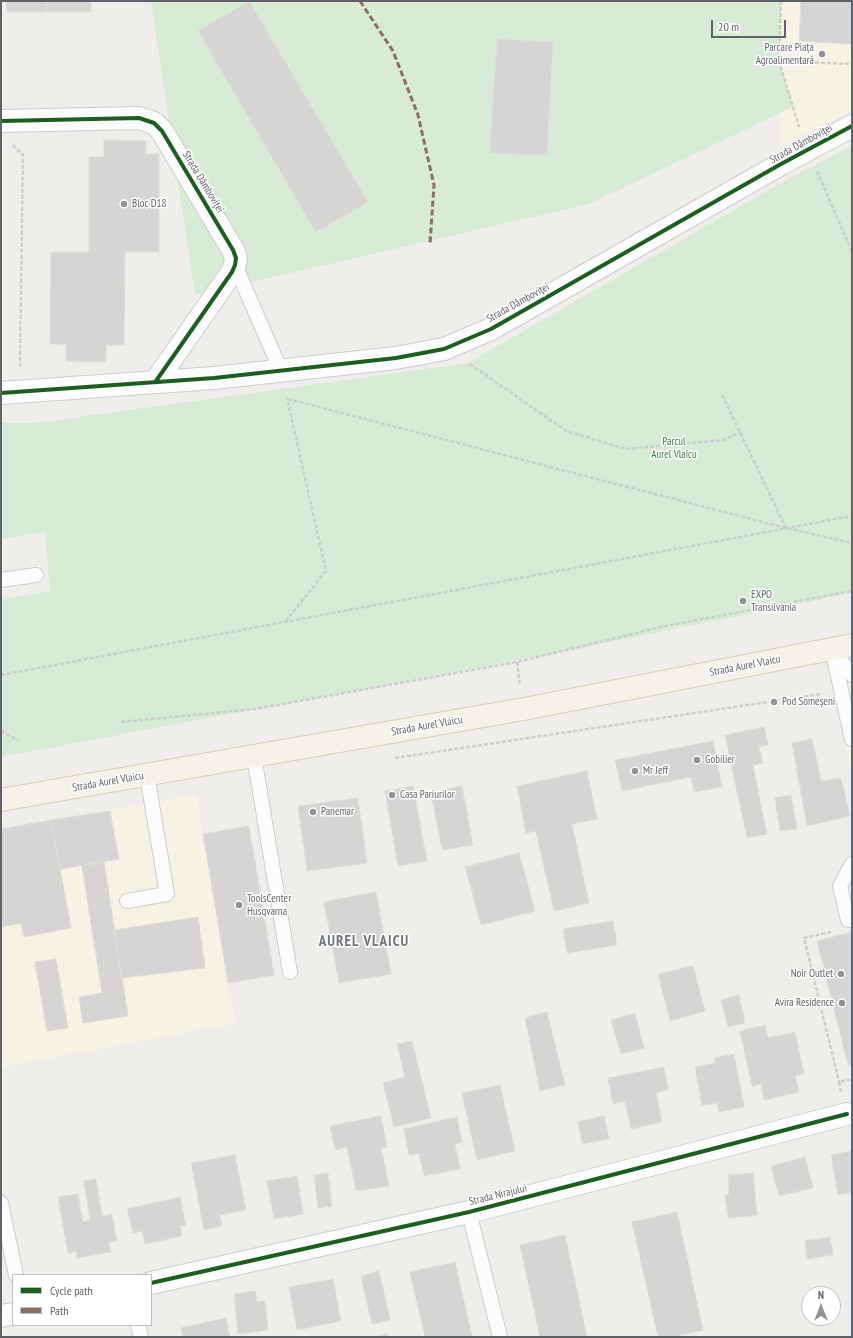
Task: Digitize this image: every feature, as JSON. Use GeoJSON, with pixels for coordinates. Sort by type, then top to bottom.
{"type":"FeatureCollection","features":[{"type":"Feature","properties":{"kind":"main road","name":"Strada Aurel Vlaicu"},"geometry":{"type":"LineString","coordinates":[[1,800],[524,708],[842,647]]}},
{"type":"Feature","properties":{"kind":"street","name":"Strada Dâmboviței"},"geometry":{"type":"LineString","coordinates":[[1,121],[139,118],[154,123],[162,131],[233,250],[236,258],[235,265]]}},
{"type":"Feature","properties":{"kind":"street","name":"Strada Dâmboviței"},"geometry":{"type":"LineString","coordinates":[[1,393],[214,378],[396,358],[444,349],[491,329],[781,164],[852,126]]}},
{"type":"Feature","properties":{"kind":"street"},"geometry":{"type":"LineString","coordinates":[[156,381],[228,278],[235,265]]}},
{"type":"Feature","properties":{"kind":"street","name":"Strada Nirajului"},"geometry":{"type":"LineString","coordinates":[[152,1283],[470,1212],[847,1114]]}},
{"type":"Feature","properties":{"kind":"street"},"geometry":{"type":"LineString","coordinates":[[1,1316],[12,1314]]}},
{"type":"Feature","properties":{"kind":"lane"},"geometry":{"type":"LineString","coordinates":[[235,265],[281,371]]}},
{"type":"Feature","properties":{"kind":"lane"},"geometry":{"type":"LineString","coordinates":[[1,580],[36,575]]}},
{"type":"Feature","properties":{"kind":"lane"},"geometry":{"type":"LineString","coordinates":[[842,647],[852,675]]}},
{"type":"Feature","properties":{"kind":"lane"},"geometry":{"type":"LineString","coordinates":[[842,647],[841,691],[852,738]]}},
{"type":"Feature","properties":{"kind":"lane"},"geometry":{"type":"LineString","coordinates":[[254,756],[290,972]]}},
{"type":"Feature","properties":{"kind":"lane"},"geometry":{"type":"LineString","coordinates":[[127,901],[167,894],[147,775]]}},
{"type":"Feature","properties":{"kind":"lane"},"geometry":{"type":"LineString","coordinates":[[848,920],[840,886],[852,864]]}},
{"type":"Feature","properties":{"kind":"lane"},"geometry":{"type":"LineString","coordinates":[[1,1203],[16,1274]]}},
{"type":"Feature","properties":{"kind":"lane"},"geometry":{"type":"LineString","coordinates":[[470,1212],[500,1337]]}},
{"type":"Feature","properties":{"kind":"lane"},"geometry":{"type":"LineString","coordinates":[[138,1326],[140,1337]]}},
{"type":"Feature","properties":{"kind":"path"},"geometry":{"type":"LineString","coordinates":[[781,1],[779,61],[800,128]]}},
{"type":"Feature","properties":{"kind":"path"},"geometry":{"type":"LineString","coordinates":[[779,61],[852,64]]}},
{"type":"Feature","properties":{"kind":"path"},"geometry":{"type":"LineString","coordinates":[[12,144],[23,155],[20,361],[22,374],[28,374],[28,391]]}},
{"type":"Feature","properties":{"kind":"path"},"geometry":{"type":"LineString","coordinates":[[808,150],[852,252]]}},
{"type":"Feature","properties":{"kind":"path"},"geometry":{"type":"LineString","coordinates":[[444,349],[468,363],[566,431],[626,449],[724,440],[740,432]]}},
{"type":"Feature","properties":{"kind":"path"},"geometry":{"type":"LineString","coordinates":[[281,371],[326,571],[286,621]]}},
{"type":"Feature","properties":{"kind":"path"},"geometry":{"type":"LineString","coordinates":[[722,395],[786,528]]}},
{"type":"Feature","properties":{"kind":"path"},"geometry":{"type":"LineString","coordinates":[[288,399],[786,528],[852,543]]}},
{"type":"Feature","properties":{"kind":"path"},"geometry":{"type":"LineString","coordinates":[[1,675],[852,516]]}},
{"type":"Feature","properties":{"kind":"path"},"geometry":{"type":"LineString","coordinates":[[120,722],[255,709],[517,662],[665,626],[852,591]]}},
{"type":"Feature","properties":{"kind":"path"},"geometry":{"type":"LineString","coordinates":[[389,759],[841,691]]}},
{"type":"Feature","properties":{"kind":"path"},"geometry":{"type":"LineString","coordinates":[[1,731],[19,741]]}},
{"type":"Feature","properties":{"kind":"path"},"geometry":{"type":"LineString","coordinates":[[832,932],[804,938],[839,1082]]}},
{"type":"Feature","properties":{"kind":"shaded area"},"geometry":{"type":"Polygon","coordinates":[[[778,1],[852,1],[852,111],[780,146],[778,1]]]}},
{"type":"Feature","properties":{"kind":"shaded area"},"geometry":{"type":"Polygon","coordinates":[[[852,679],[852,773],[831,681],[852,679]]]}},
{"type":"Feature","properties":{"kind":"shaded area"},"geometry":{"type":"Polygon","coordinates":[[[196,795],[236,1023],[1,1067],[1,830],[196,795]]]}},
{"type":"Feature","properties":{"kind":"green space"},"geometry":{"type":"Polygon","coordinates":[[[151,1],[781,1],[779,61],[793,107],[589,204],[195,295],[151,1]]]}},
{"type":"Feature","properties":{"kind":"green space","name":"Parcul Aurel Vlaicu"},"geometry":{"type":"Polygon","coordinates":[[[852,146],[852,593],[576,649],[1,757],[1,600],[50,591],[45,532],[1,539],[1,423],[36,423],[468,363],[793,176],[852,146]]]}},
{"type":"Feature","properties":{"kind":"building"},"geometry":{"type":"Polygon","coordinates":[[[6,1],[47,1],[47,12],[7,12],[6,1]]]}},
{"type":"Feature","properties":{"kind":"building"},"geometry":{"type":"Polygon","coordinates":[[[47,1],[91,1],[91,12],[47,12],[47,1]]]}},
{"type":"Feature","properties":{"kind":"building"},"geometry":{"type":"Polygon","coordinates":[[[249,1],[368,202],[316,232],[198,31],[249,1]]]}},
{"type":"Feature","properties":{"kind":"building"},"geometry":{"type":"Polygon","coordinates":[[[801,1],[852,1],[852,44],[799,41],[801,1]]]}},
{"type":"Feature","properties":{"kind":"building"},"geometry":{"type":"Polygon","coordinates":[[[497,39],[553,42],[547,155],[490,153],[497,39]]]}},
{"type":"Feature","properties":{"kind":"building","name":"Bloc D18"},"geometry":{"type":"Polygon","coordinates":[[[104,140],[146,141],[146,154],[159,154],[159,252],[125,252],[124,345],[106,345],[106,362],[66,361],[66,344],[50,344],[51,252],[89,252],[89,157],[104,157],[104,140]]]}},
{"type":"Feature","properties":{"kind":"building"},"geometry":{"type":"Polygon","coordinates":[[[764,727],[768,745],[759,747],[763,763],[753,765],[767,834],[747,838],[725,735],[764,727]]]}},
{"type":"Feature","properties":{"kind":"building"},"geometry":{"type":"Polygon","coordinates":[[[812,739],[821,781],[841,778],[850,816],[807,826],[792,743],[812,739]]]}},
{"type":"Feature","properties":{"kind":"building"},"geometry":{"type":"Polygon","coordinates":[[[713,741],[722,787],[694,792],[691,777],[622,791],[615,760],[713,741]]]}},
{"type":"Feature","properties":{"kind":"building"},"geometry":{"type":"Polygon","coordinates":[[[587,771],[597,819],[572,824],[589,903],[554,911],[536,831],[526,833],[517,786],[587,771]]]}},
{"type":"Feature","properties":{"kind":"building"},"geometry":{"type":"Polygon","coordinates":[[[413,786],[427,861],[398,866],[385,791],[413,786]]]}},
{"type":"Feature","properties":{"kind":"building"},"geometry":{"type":"Polygon","coordinates":[[[462,786],[473,845],[442,850],[431,792],[462,786]]]}},
{"type":"Feature","properties":{"kind":"building"},"geometry":{"type":"Polygon","coordinates":[[[791,795],[797,829],[780,831],[775,798],[791,795]]]}},
{"type":"Feature","properties":{"kind":"building"},"geometry":{"type":"Polygon","coordinates":[[[358,798],[367,863],[307,871],[298,806],[358,798]]]}},
{"type":"Feature","properties":{"kind":"building"},"geometry":{"type":"Polygon","coordinates":[[[110,811],[119,859],[60,869],[51,820],[110,811]]]}},
{"type":"Feature","properties":{"kind":"building"},"geometry":{"type":"Polygon","coordinates":[[[51,820],[71,928],[24,937],[21,923],[1,927],[1,829],[51,820]]]}},
{"type":"Feature","properties":{"kind":"building","name":"ToolsCenter Husqvarna"},"geometry":{"type":"Polygon","coordinates":[[[249,826],[274,975],[228,983],[203,834],[249,826]]]}},
{"type":"Feature","properties":{"kind":"building"},"geometry":{"type":"Polygon","coordinates":[[[519,853],[535,911],[481,925],[465,867],[519,853]]]}},
{"type":"Feature","properties":{"kind":"building"},"geometry":{"type":"Polygon","coordinates":[[[104,862],[128,1016],[83,1023],[79,997],[102,993],[82,866],[104,862]]]}},
{"type":"Feature","properties":{"kind":"building"},"geometry":{"type":"Polygon","coordinates":[[[376,892],[391,974],[339,983],[324,902],[376,892]]]}},
{"type":"Feature","properties":{"kind":"building"},"geometry":{"type":"Polygon","coordinates":[[[198,917],[205,968],[122,978],[114,930],[198,917]]]}},
{"type":"Feature","properties":{"kind":"building"},"geometry":{"type":"Polygon","coordinates":[[[613,921],[617,945],[567,953],[563,929],[613,921]]]}},
{"type":"Feature","properties":{"kind":"building","name":"Avira Residence"},"geometry":{"type":"Polygon","coordinates":[[[852,932],[852,1064],[848,1065],[817,941],[852,932]]]}},
{"type":"Feature","properties":{"kind":"building"},"geometry":{"type":"Polygon","coordinates":[[[56,959],[68,1028],[47,1031],[35,962],[56,959]]]}},
{"type":"Feature","properties":{"kind":"building"},"geometry":{"type":"Polygon","coordinates":[[[693,966],[705,1011],[670,1021],[658,974],[693,966]]]}},
{"type":"Feature","properties":{"kind":"building"},"geometry":{"type":"Polygon","coordinates":[[[739,995],[745,1023],[728,1027],[721,1000],[739,995]]]}},
{"type":"Feature","properties":{"kind":"building"},"geometry":{"type":"Polygon","coordinates":[[[547,1012],[565,1085],[540,1091],[525,1018],[547,1012]]]}},
{"type":"Feature","properties":{"kind":"building"},"geometry":{"type":"Polygon","coordinates":[[[635,1013],[644,1048],[621,1054],[611,1020],[635,1013]]]}},
{"type":"Feature","properties":{"kind":"building"},"geometry":{"type":"Polygon","coordinates":[[[765,1025],[768,1038],[795,1032],[804,1074],[795,1076],[799,1092],[764,1100],[761,1084],[752,1086],[740,1031],[765,1025]]]}},
{"type":"Feature","properties":{"kind":"building"},"geometry":{"type":"Polygon","coordinates":[[[412,1041],[431,1118],[394,1127],[383,1083],[405,1077],[397,1044],[412,1041]]]}},
{"type":"Feature","properties":{"kind":"building"},"geometry":{"type":"Polygon","coordinates":[[[734,1054],[744,1107],[719,1112],[717,1103],[702,1105],[695,1067],[715,1063],[714,1058],[734,1054]]]}},
{"type":"Feature","properties":{"kind":"building"},"geometry":{"type":"Polygon","coordinates":[[[664,1067],[668,1090],[656,1093],[662,1122],[631,1129],[625,1101],[613,1104],[608,1078],[664,1067]]]}},
{"type":"Feature","properties":{"kind":"building"},"geometry":{"type":"Polygon","coordinates":[[[500,1085],[515,1151],[477,1160],[462,1093],[500,1085]]]}},
{"type":"Feature","properties":{"kind":"building"},"geometry":{"type":"Polygon","coordinates":[[[381,1116],[387,1147],[381,1148],[389,1186],[356,1191],[347,1147],[335,1150],[330,1126],[381,1116]]]}},
{"type":"Feature","properties":{"kind":"building"},"geometry":{"type":"Polygon","coordinates":[[[604,1116],[609,1139],[582,1144],[578,1122],[604,1116]]]}},
{"type":"Feature","properties":{"kind":"building"},"geometry":{"type":"Polygon","coordinates":[[[457,1117],[462,1142],[455,1144],[460,1169],[424,1176],[419,1153],[409,1155],[404,1129],[457,1117]]]}},
{"type":"Feature","properties":{"kind":"building"},"geometry":{"type":"Polygon","coordinates":[[[852,1151],[852,1192],[838,1195],[831,1155],[852,1151]]]}},
{"type":"Feature","properties":{"kind":"building"},"geometry":{"type":"Polygon","coordinates":[[[235,1155],[246,1210],[220,1215],[222,1226],[204,1230],[191,1163],[235,1155]]]}},
{"type":"Feature","properties":{"kind":"building"},"geometry":{"type":"Polygon","coordinates":[[[805,1157],[813,1188],[779,1196],[771,1166],[805,1157]]]}},
{"type":"Feature","properties":{"kind":"building"},"geometry":{"type":"Polygon","coordinates":[[[328,1173],[332,1206],[318,1208],[314,1175],[328,1173]]]}},
{"type":"Feature","properties":{"kind":"building"},"geometry":{"type":"Polygon","coordinates":[[[753,1173],[757,1215],[728,1218],[725,1195],[729,1194],[728,1175],[753,1173]]]}},
{"type":"Feature","properties":{"kind":"building"},"geometry":{"type":"Polygon","coordinates":[[[297,1176],[303,1214],[274,1219],[267,1181],[297,1176]]]}},
{"type":"Feature","properties":{"kind":"building"},"geometry":{"type":"Polygon","coordinates":[[[96,1179],[102,1216],[112,1214],[117,1241],[109,1242],[111,1252],[77,1258],[76,1251],[68,1253],[58,1197],[78,1194],[83,1222],[90,1220],[84,1181],[96,1179]]]}},
{"type":"Feature","properties":{"kind":"building"},"geometry":{"type":"Polygon","coordinates":[[[180,1197],[186,1225],[180,1226],[182,1236],[145,1244],[142,1231],[133,1233],[127,1209],[180,1197]]]}},
{"type":"Feature","properties":{"kind":"building"},"geometry":{"type":"Polygon","coordinates":[[[677,1212],[703,1330],[673,1337],[658,1337],[632,1222],[677,1212]]]}},
{"type":"Feature","properties":{"kind":"building"},"geometry":{"type":"Polygon","coordinates":[[[565,1235],[587,1337],[540,1337],[520,1245],[565,1235]]]}},
{"type":"Feature","properties":{"kind":"building"},"geometry":{"type":"Polygon","coordinates":[[[830,1237],[833,1255],[807,1259],[805,1241],[830,1237]]]}},
{"type":"Feature","properties":{"kind":"building"},"geometry":{"type":"Polygon","coordinates":[[[455,1262],[472,1337],[425,1337],[410,1272],[455,1262]]]}},
{"type":"Feature","properties":{"kind":"building"},"geometry":{"type":"Polygon","coordinates":[[[379,1271],[390,1320],[372,1324],[361,1276],[379,1271]]]}},
{"type":"Feature","properties":{"kind":"building"},"geometry":{"type":"Polygon","coordinates":[[[333,1279],[341,1321],[297,1330],[289,1287],[333,1279]]]}},
{"type":"Feature","properties":{"kind":"building"},"geometry":{"type":"Polygon","coordinates":[[[255,1291],[257,1302],[265,1301],[268,1330],[238,1334],[234,1294],[255,1291]]]}},
{"type":"Feature","properties":{"kind":"building"},"geometry":{"type":"Polygon","coordinates":[[[226,1318],[230,1337],[183,1337],[181,1328],[226,1318]]]}},
{"type":"Feature","properties":{"kind":"building"},"geometry":{"type":"Polygon","coordinates":[[[387,1334],[388,1337],[375,1337],[387,1334]]]}},
{"type":"Feature","properties":{"kind":"marked path"},"geometry":{"type":"LineString","coordinates":[[360,1],[393,51],[418,115],[434,185],[430,244]]}},
{"type":"Feature","properties":{"kind":"cycle path"},"geometry":{"type":"LineString","coordinates":[[1,121],[139,118],[154,123],[162,131],[233,250],[236,258],[232,272],[156,381]]}},
{"type":"Feature","properties":{"kind":"cycle path"},"geometry":{"type":"LineString","coordinates":[[1,393],[214,378],[396,358],[444,349],[491,329],[781,164],[852,126]]}},
{"type":"Feature","properties":{"kind":"cycle path"},"geometry":{"type":"LineString","coordinates":[[152,1283],[469,1212],[847,1114]]}},
{"type":"Feature","properties":{"kind":"place","name":"Parcare Piața Agroalimentară"},"geometry":{"type":"Point","coordinates":[822,54]}},
{"type":"Feature","properties":{"kind":"place","name":"Bloc D18"},"geometry":{"type":"Point","coordinates":[124,204]}},
{"type":"Feature","properties":{"kind":"place","name":"EXPO Transilvania"},"geometry":{"type":"Point","coordinates":[743,601]}},
{"type":"Feature","properties":{"kind":"place","name":"Pod Someșeni"},"geometry":{"type":"Point","coordinates":[774,702]}},
{"type":"Feature","properties":{"kind":"place","name":"Gobilier"},"geometry":{"type":"Point","coordinates":[697,760]}},
{"type":"Feature","properties":{"kind":"place","name":"Mr Jeff"},"geometry":{"type":"Point","coordinates":[635,771]}},
{"type":"Feature","properties":{"kind":"place","name":"Casa Pariurilor"},"geometry":{"type":"Point","coordinates":[392,795]}},
{"type":"Feature","properties":{"kind":"place","name":"Panemar"},"geometry":{"type":"Point","coordinates":[313,812]}},
{"type":"Feature","properties":{"kind":"place","name":"ToolsCenter Husqvarna"},"geometry":{"type":"Point","coordinates":[239,905]}},
{"type":"Feature","properties":{"kind":"place","name":"Noir Outlet"},"geometry":{"type":"Point","coordinates":[841,974]}},
{"type":"Feature","properties":{"kind":"place","name":"Avira Residence"},"geometry":{"type":"Point","coordinates":[842,1003]}},
{"type":"Feature","properties":{"kind":"district","name":"AUREL VLAICU"},"geometry":{"type":"Point","coordinates":[364,942]}}]}
